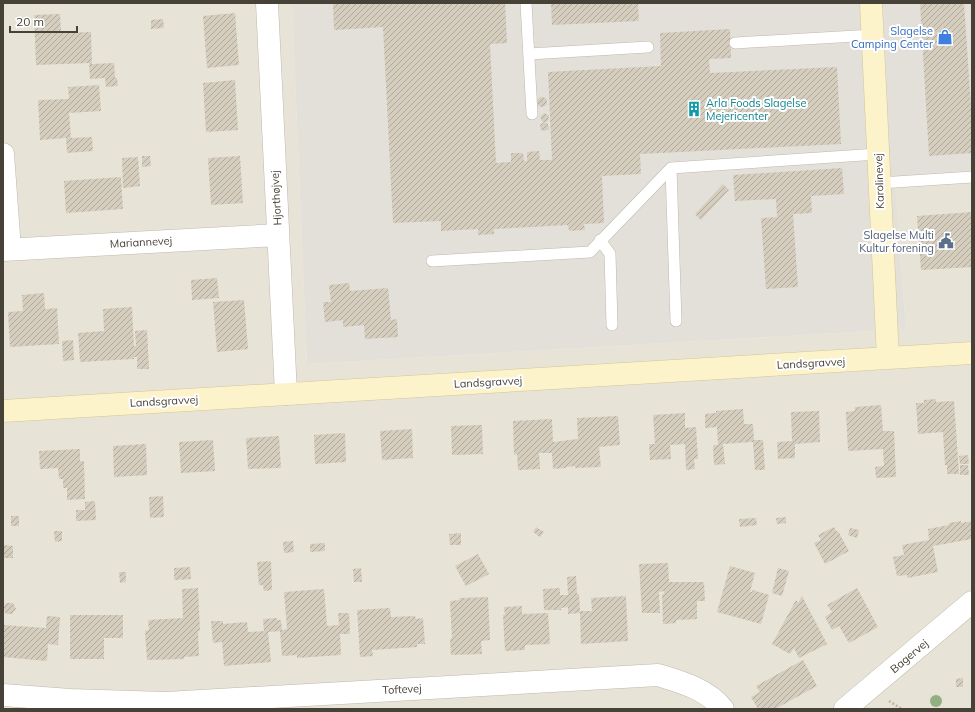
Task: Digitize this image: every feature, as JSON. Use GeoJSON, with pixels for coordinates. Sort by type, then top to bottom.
{"type":"FeatureCollection","features":[{"type":"Feature","properties":{"kind":"street","name":"Hjorthøjvej"},"geometry":{"type":"LineString","coordinates":[[267,3],[286,394]]}},
{"type":"Feature","properties":{"kind":"street","name":"Karolinevej"},"geometry":{"type":"LineString","coordinates":[[871,3],[888,358]]}},
{"type":"Feature","properties":{"kind":"street"},"geometry":{"type":"LineString","coordinates":[[3,154],[6,250]]}},
{"type":"Feature","properties":{"kind":"street","name":"Mariannevej"},"geometry":{"type":"LineString","coordinates":[[6,250],[278,235]]}},
{"type":"Feature","properties":{"kind":"street","name":"Landsgravvej"},"geometry":{"type":"LineString","coordinates":[[3,411],[972,353]]}},
{"type":"Feature","properties":{"kind":"street","name":"Bagervej"},"geometry":{"type":"LineString","coordinates":[[845,709],[972,602]]}},
{"type":"Feature","properties":{"kind":"street","name":"Toftevej"},"geometry":{"type":"LineString","coordinates":[[3,695],[70,704],[166,703],[658,674],[690,686],[717,701],[723,709]]}},
{"type":"Feature","properties":{"kind":"lane"},"geometry":{"type":"LineString","coordinates":[[526,3],[532,114]]}},
{"type":"Feature","properties":{"kind":"lane"},"geometry":{"type":"LineString","coordinates":[[735,43],[873,35]]}},
{"type":"Feature","properties":{"kind":"lane"},"geometry":{"type":"LineString","coordinates":[[529,54],[648,47]]}},
{"type":"Feature","properties":{"kind":"lane"},"geometry":{"type":"LineString","coordinates":[[432,261],[590,252],[671,168],[878,154]]}},
{"type":"Feature","properties":{"kind":"lane"},"geometry":{"type":"LineString","coordinates":[[671,168],[676,321]]}},
{"type":"Feature","properties":{"kind":"lane"},"geometry":{"type":"LineString","coordinates":[[880,183],[972,177]]}},
{"type":"Feature","properties":{"kind":"lane"},"geometry":{"type":"LineString","coordinates":[[600,240],[610,254],[612,325]]}},
{"type":"Feature","properties":{"kind":"shaded area"},"geometry":{"type":"Polygon","coordinates":[[[3,3],[292,3],[307,364],[906,329],[895,182],[972,177],[972,709],[3,709],[3,3]]]}},
{"type":"Feature","properties":{"kind":"shaded area"},"geometry":{"type":"Polygon","coordinates":[[[292,3],[972,3],[972,177],[895,182],[906,329],[307,364],[292,3]]]}},
{"type":"Feature","properties":{"kind":"building","name":"Arla Foods Slagelse Mejericenter"},"geometry":{"type":"Polygon","coordinates":[[[333,3],[505,3],[507,43],[490,44],[496,163],[511,162],[511,153],[523,153],[524,161],[527,161],[527,152],[539,151],[540,160],[552,160],[548,72],[661,66],[660,33],[730,29],[731,58],[709,59],[710,73],[837,67],[841,144],[640,154],[641,174],[602,176],[604,223],[584,224],[585,230],[569,231],[568,225],[494,229],[494,234],[478,235],[478,229],[441,231],[441,221],[393,223],[383,27],[334,30],[333,3]]]}},
{"type":"Feature","properties":{"kind":"building"},"geometry":{"type":"Polygon","coordinates":[[[551,3],[638,3],[639,21],[552,25],[551,3]]]}},
{"type":"Feature","properties":{"kind":"building"},"geometry":{"type":"Polygon","coordinates":[[[920,3],[964,3],[972,122],[972,153],[929,156],[920,3]]]}},
{"type":"Feature","properties":{"kind":"building"},"geometry":{"type":"Polygon","coordinates":[[[235,13],[239,65],[207,68],[203,16],[235,13]]]}},
{"type":"Feature","properties":{"kind":"building"},"geometry":{"type":"Polygon","coordinates":[[[60,14],[61,33],[91,32],[92,64],[114,63],[115,78],[117,78],[118,86],[106,87],[105,78],[90,79],[89,63],[36,65],[34,15],[60,14]]]}},
{"type":"Feature","properties":{"kind":"building"},"geometry":{"type":"Polygon","coordinates":[[[163,19],[164,28],[151,29],[151,20],[163,19]]]}},
{"type":"Feature","properties":{"kind":"building"},"geometry":{"type":"Polygon","coordinates":[[[235,80],[238,130],[206,132],[203,83],[235,80]]]}},
{"type":"Feature","properties":{"kind":"building"},"geometry":{"type":"Polygon","coordinates":[[[99,85],[101,111],[69,113],[71,138],[92,137],[93,151],[67,153],[66,138],[40,140],[38,100],[69,99],[68,87],[99,85]]]}},
{"type":"Feature","properties":{"kind":"building"},"geometry":{"type":"Polygon","coordinates":[[[540,97],[544,97],[546,98],[546,106],[540,107],[537,104],[537,100],[540,97]]]}},
{"type":"Feature","properties":{"kind":"building"},"geometry":{"type":"Polygon","coordinates":[[[545,113],[549,116],[548,121],[544,122],[540,117],[545,113]]]}},
{"type":"Feature","properties":{"kind":"building"},"geometry":{"type":"Polygon","coordinates":[[[544,122],[548,124],[549,129],[545,131],[541,130],[540,125],[544,122]]]}},
{"type":"Feature","properties":{"kind":"building"},"geometry":{"type":"Polygon","coordinates":[[[142,156],[150,156],[151,166],[142,167],[142,156]]]}},
{"type":"Feature","properties":{"kind":"building"},"geometry":{"type":"Polygon","coordinates":[[[240,156],[243,203],[211,205],[208,158],[240,156]]]}},
{"type":"Feature","properties":{"kind":"building"},"geometry":{"type":"Polygon","coordinates":[[[138,157],[140,186],[123,188],[122,158],[138,157]]]}},
{"type":"Feature","properties":{"kind":"building"},"geometry":{"type":"Polygon","coordinates":[[[842,168],[844,194],[811,196],[812,213],[793,214],[798,287],[766,289],[761,218],[777,217],[776,199],[735,201],[733,175],[842,168]]]}},
{"type":"Feature","properties":{"kind":"building"},"geometry":{"type":"Polygon","coordinates":[[[121,177],[123,209],[66,213],[64,181],[121,177]]]}},
{"type":"Feature","properties":{"kind":"building"},"geometry":{"type":"Polygon","coordinates":[[[723,184],[729,190],[701,220],[695,214],[723,184]]]}},
{"type":"Feature","properties":{"kind":"building","name":"Slagelse Multi Kultur forening"},"geometry":{"type":"Polygon","coordinates":[[[972,212],[972,267],[921,270],[917,216],[972,212]]]}},
{"type":"Feature","properties":{"kind":"building"},"geometry":{"type":"Polygon","coordinates":[[[217,278],[219,298],[192,300],[191,280],[217,278]]]}},
{"type":"Feature","properties":{"kind":"building"},"geometry":{"type":"Polygon","coordinates":[[[349,283],[350,291],[388,288],[391,320],[397,319],[398,337],[365,339],[364,325],[343,327],[343,320],[325,322],[323,302],[331,302],[329,285],[349,283]]]}},
{"type":"Feature","properties":{"kind":"building"},"geometry":{"type":"Polygon","coordinates":[[[44,293],[45,309],[57,308],[59,344],[10,347],[8,312],[23,311],[22,295],[44,293]]]}},
{"type":"Feature","properties":{"kind":"building"},"geometry":{"type":"Polygon","coordinates":[[[244,300],[248,349],[217,352],[213,302],[244,300]]]}},
{"type":"Feature","properties":{"kind":"building"},"geometry":{"type":"Polygon","coordinates":[[[132,307],[134,346],[136,346],[135,331],[147,330],[149,369],[137,369],[137,357],[134,357],[134,359],[80,362],[78,333],[104,331],[103,309],[132,307]]]}},
{"type":"Feature","properties":{"kind":"building"},"geometry":{"type":"Polygon","coordinates":[[[73,340],[74,360],[63,361],[62,341],[73,340]]]}},
{"type":"Feature","properties":{"kind":"building"},"geometry":{"type":"Polygon","coordinates":[[[936,399],[936,402],[954,401],[959,474],[947,474],[943,432],[918,434],[916,403],[924,403],[924,400],[936,399]]]}},
{"type":"Feature","properties":{"kind":"building"},"geometry":{"type":"Polygon","coordinates":[[[881,405],[883,431],[894,431],[896,477],[876,478],[875,467],[884,466],[883,449],[848,451],[846,412],[855,411],[855,407],[881,405]]]}},
{"type":"Feature","properties":{"kind":"building"},"geometry":{"type":"Polygon","coordinates":[[[743,409],[744,424],[753,424],[754,440],[763,440],[765,470],[755,470],[753,442],[723,444],[725,464],[714,465],[713,445],[718,445],[717,427],[705,428],[705,414],[716,413],[716,411],[743,409]]]}},
{"type":"Feature","properties":{"kind":"building"},"geometry":{"type":"Polygon","coordinates":[[[819,411],[820,442],[795,444],[795,458],[778,459],[777,442],[792,441],[791,412],[819,411]]]}},
{"type":"Feature","properties":{"kind":"building"},"geometry":{"type":"Polygon","coordinates":[[[685,413],[685,428],[696,427],[698,459],[694,459],[695,469],[686,470],[685,444],[670,445],[671,459],[650,460],[649,444],[655,444],[653,415],[685,413]]]}},
{"type":"Feature","properties":{"kind":"building"},"geometry":{"type":"Polygon","coordinates":[[[618,416],[620,445],[599,447],[601,467],[575,468],[575,466],[553,469],[552,453],[539,453],[540,469],[518,470],[517,454],[514,455],[513,421],[552,419],[553,442],[578,439],[577,418],[618,416]]]}},
{"type":"Feature","properties":{"kind":"building"},"geometry":{"type":"Polygon","coordinates":[[[482,425],[483,454],[452,455],[451,426],[482,425]]]}},
{"type":"Feature","properties":{"kind":"building"},"geometry":{"type":"Polygon","coordinates":[[[412,429],[413,458],[382,460],[380,431],[412,429]]]}},
{"type":"Feature","properties":{"kind":"building"},"geometry":{"type":"Polygon","coordinates":[[[345,433],[346,462],[315,464],[314,435],[345,433]]]}},
{"type":"Feature","properties":{"kind":"building"},"geometry":{"type":"Polygon","coordinates":[[[279,436],[281,468],[248,469],[246,438],[279,436]]]}},
{"type":"Feature","properties":{"kind":"building"},"geometry":{"type":"Polygon","coordinates":[[[213,440],[215,471],[181,473],[179,442],[213,440]]]}},
{"type":"Feature","properties":{"kind":"building"},"geometry":{"type":"Polygon","coordinates":[[[146,444],[147,475],[114,477],[113,446],[146,444]]]}},
{"type":"Feature","properties":{"kind":"building"},"geometry":{"type":"Polygon","coordinates":[[[80,449],[80,461],[84,461],[85,499],[67,500],[67,488],[63,488],[63,479],[59,479],[58,468],[40,469],[39,451],[80,449]]]}},
{"type":"Feature","properties":{"kind":"building"},"geometry":{"type":"Polygon","coordinates":[[[968,455],[969,464],[960,464],[959,456],[968,455]]]}},
{"type":"Feature","properties":{"kind":"building"},"geometry":{"type":"Polygon","coordinates":[[[960,465],[968,465],[969,475],[960,475],[960,465]]]}},
{"type":"Feature","properties":{"kind":"building"},"geometry":{"type":"Polygon","coordinates":[[[163,496],[164,517],[150,518],[149,497],[163,496]]]}},
{"type":"Feature","properties":{"kind":"building"},"geometry":{"type":"Polygon","coordinates":[[[95,501],[96,520],[76,521],[76,510],[85,510],[85,502],[95,501]]]}},
{"type":"Feature","properties":{"kind":"building"},"geometry":{"type":"Polygon","coordinates":[[[11,516],[19,516],[19,526],[11,526],[11,516]]]}},
{"type":"Feature","properties":{"kind":"building"},"geometry":{"type":"Polygon","coordinates":[[[786,517],[786,523],[777,524],[776,518],[786,517]]]}},
{"type":"Feature","properties":{"kind":"building"},"geometry":{"type":"Polygon","coordinates":[[[756,518],[757,525],[740,527],[739,519],[756,518]]]}},
{"type":"Feature","properties":{"kind":"building"},"geometry":{"type":"Polygon","coordinates":[[[961,521],[961,523],[972,521],[972,539],[933,546],[938,572],[907,578],[907,575],[897,576],[893,557],[904,555],[902,545],[929,540],[928,529],[961,521]]]}},
{"type":"Feature","properties":{"kind":"building"},"geometry":{"type":"Polygon","coordinates":[[[536,527],[544,532],[540,537],[533,532],[536,527]]]}},
{"type":"Feature","properties":{"kind":"building"},"geometry":{"type":"Polygon","coordinates":[[[834,527],[837,532],[838,531],[849,551],[825,564],[814,543],[821,540],[818,535],[834,527]]]}},
{"type":"Feature","properties":{"kind":"building"},"geometry":{"type":"Polygon","coordinates":[[[850,528],[859,530],[857,538],[848,535],[850,528]]]}},
{"type":"Feature","properties":{"kind":"building"},"geometry":{"type":"Polygon","coordinates":[[[54,531],[62,531],[62,541],[55,542],[54,531]]]}},
{"type":"Feature","properties":{"kind":"building"},"geometry":{"type":"Polygon","coordinates":[[[461,533],[461,545],[450,545],[449,534],[461,533]]]}},
{"type":"Feature","properties":{"kind":"building"},"geometry":{"type":"Polygon","coordinates":[[[293,541],[294,552],[284,553],[283,542],[293,541]]]}},
{"type":"Feature","properties":{"kind":"building"},"geometry":{"type":"Polygon","coordinates":[[[325,543],[325,551],[310,552],[310,544],[325,543]]]}},
{"type":"Feature","properties":{"kind":"building"},"geometry":{"type":"Polygon","coordinates":[[[3,545],[13,546],[13,558],[3,558],[3,545]]]}},
{"type":"Feature","properties":{"kind":"building"},"geometry":{"type":"Polygon","coordinates":[[[478,554],[489,574],[466,586],[455,566],[478,554]]]}},
{"type":"Feature","properties":{"kind":"building"},"geometry":{"type":"Polygon","coordinates":[[[271,561],[272,590],[264,591],[263,585],[259,585],[257,562],[271,561]]]}},
{"type":"Feature","properties":{"kind":"building"},"geometry":{"type":"Polygon","coordinates":[[[668,563],[669,582],[704,582],[705,601],[697,601],[697,619],[676,620],[676,623],[663,624],[662,594],[664,594],[664,591],[659,592],[660,613],[642,613],[639,564],[668,563]]]}},
{"type":"Feature","properties":{"kind":"building"},"geometry":{"type":"Polygon","coordinates":[[[730,566],[755,573],[750,592],[753,590],[769,595],[761,624],[717,612],[730,566]]]}},
{"type":"Feature","properties":{"kind":"building"},"geometry":{"type":"Polygon","coordinates":[[[190,567],[191,579],[174,580],[174,568],[190,567]]]}},
{"type":"Feature","properties":{"kind":"building"},"geometry":{"type":"Polygon","coordinates":[[[361,568],[362,582],[354,582],[353,569],[361,568]]]}},
{"type":"Feature","properties":{"kind":"building"},"geometry":{"type":"Polygon","coordinates":[[[778,568],[789,571],[782,596],[772,593],[778,568]]]}},
{"type":"Feature","properties":{"kind":"building"},"geometry":{"type":"Polygon","coordinates":[[[119,572],[126,572],[126,582],[120,583],[119,572]]]}},
{"type":"Feature","properties":{"kind":"building"},"geometry":{"type":"Polygon","coordinates":[[[576,576],[580,611],[592,611],[591,598],[626,596],[628,641],[581,644],[580,613],[568,614],[568,607],[561,608],[561,610],[544,610],[543,589],[560,588],[560,595],[568,595],[567,577],[576,576]]]}},
{"type":"Feature","properties":{"kind":"building"},"geometry":{"type":"Polygon","coordinates":[[[198,588],[200,631],[198,631],[199,656],[184,657],[184,659],[147,660],[145,631],[149,630],[148,620],[183,618],[182,589],[198,588]]]}},
{"type":"Feature","properties":{"kind":"building"},"geometry":{"type":"Polygon","coordinates":[[[857,588],[878,627],[849,643],[839,626],[832,630],[825,617],[832,612],[827,605],[857,588]]]}},
{"type":"Feature","properties":{"kind":"building"},"geometry":{"type":"Polygon","coordinates":[[[324,589],[327,626],[339,625],[338,613],[349,613],[350,634],[340,634],[341,655],[297,658],[297,655],[282,656],[280,631],[268,632],[271,662],[224,666],[222,642],[213,643],[211,621],[223,621],[223,624],[247,622],[248,632],[264,631],[263,619],[277,618],[277,620],[281,620],[282,630],[287,629],[284,592],[324,589]]]}},
{"type":"Feature","properties":{"kind":"building"},"geometry":{"type":"Polygon","coordinates":[[[802,596],[827,644],[799,658],[794,648],[790,654],[772,644],[796,600],[798,603],[802,596]]]}},
{"type":"Feature","properties":{"kind":"building"},"geometry":{"type":"Polygon","coordinates":[[[488,597],[490,640],[481,641],[482,654],[451,655],[450,639],[452,638],[450,601],[460,600],[459,598],[488,597]]]}},
{"type":"Feature","properties":{"kind":"building"},"geometry":{"type":"Polygon","coordinates":[[[6,603],[13,603],[16,609],[12,614],[6,614],[3,608],[6,603]]]}},
{"type":"Feature","properties":{"kind":"building"},"geometry":{"type":"Polygon","coordinates":[[[522,606],[522,614],[548,613],[550,644],[525,645],[525,650],[505,651],[504,607],[522,606]]]}},
{"type":"Feature","properties":{"kind":"building"},"geometry":{"type":"Polygon","coordinates":[[[390,608],[391,617],[415,616],[416,619],[423,618],[425,644],[417,644],[417,647],[372,650],[373,656],[360,657],[357,610],[390,608]]]}},
{"type":"Feature","properties":{"kind":"building"},"geometry":{"type":"Polygon","coordinates":[[[70,615],[123,615],[123,638],[104,638],[104,659],[70,659],[70,615]]]}},
{"type":"Feature","properties":{"kind":"building"},"geometry":{"type":"Polygon","coordinates":[[[47,616],[60,617],[58,645],[48,644],[47,661],[3,657],[3,625],[46,628],[47,616]]]}},
{"type":"Feature","properties":{"kind":"building"},"geometry":{"type":"Polygon","coordinates":[[[803,660],[817,686],[775,709],[758,709],[751,697],[760,692],[756,686],[803,660]]]}},
{"type":"Feature","properties":{"kind":"building"},"geometry":{"type":"Polygon","coordinates":[[[963,678],[963,687],[956,687],[956,679],[963,678]]]}},
{"type":"Feature","properties":{"kind":"place","name":"Slagelse Camping Center"},"geometry":{"type":"Point","coordinates":[945,37]}},
{"type":"Feature","properties":{"kind":"place","name":"Arla Foods Slagelse Mejericenter"},"geometry":{"type":"Point","coordinates":[694,109]}},
{"type":"Feature","properties":{"kind":"place","name":"Slagelse Multi Kultur forening"},"geometry":{"type":"Point","coordinates":[946,241]}}]}
